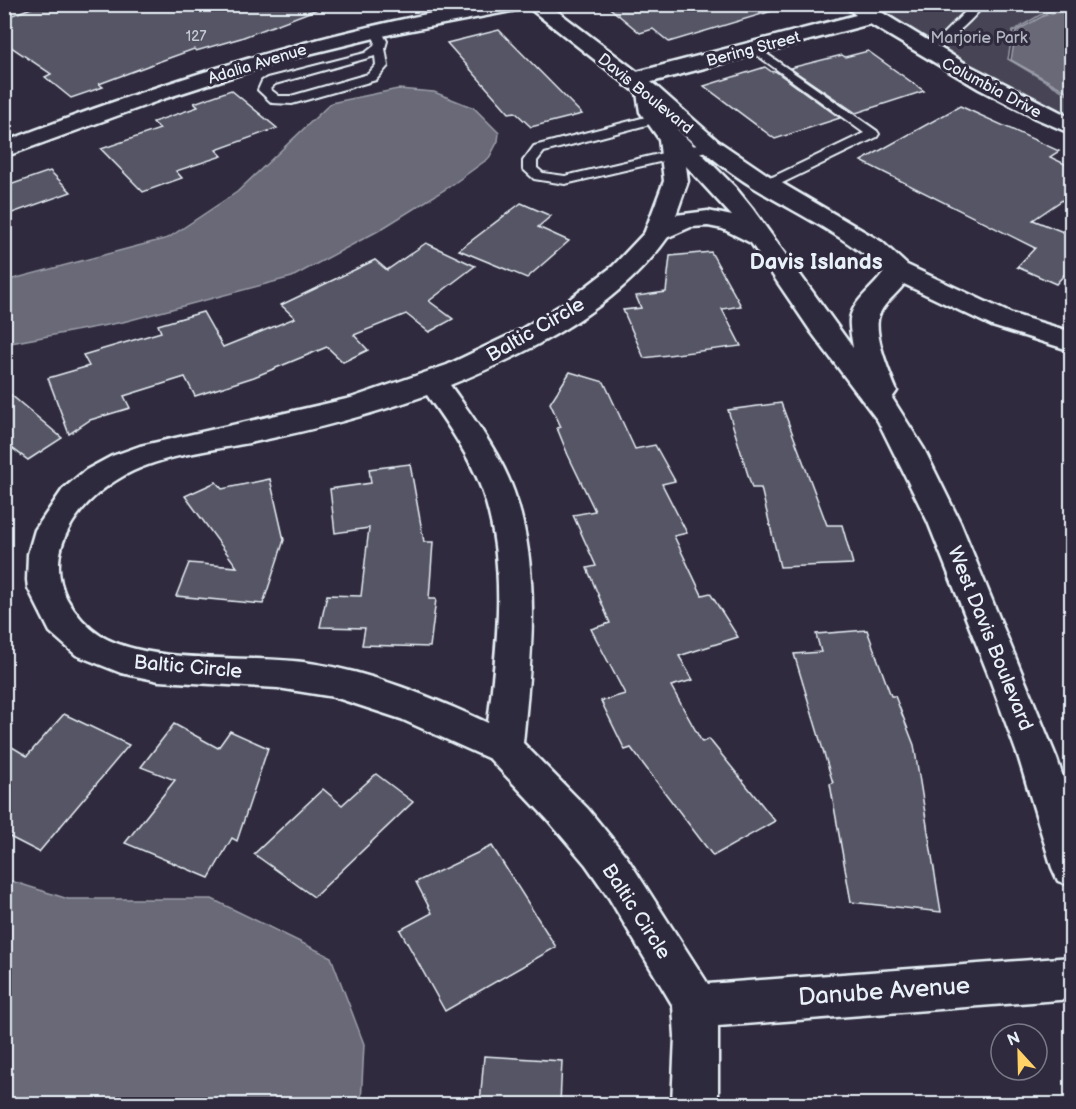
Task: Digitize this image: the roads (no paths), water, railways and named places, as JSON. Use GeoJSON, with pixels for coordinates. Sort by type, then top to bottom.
{"type":"FeatureCollection","features":[{"type":"Feature","properties":{"kind":"street","name":"Adalia Avenue"},"geometry":{"type":"LineString","coordinates":[[4,150],[231,69],[377,39],[517,4]]}},
{"type":"Feature","properties":{"kind":"street","name":"Davis Boulevard"},"geometry":{"type":"LineString","coordinates":[[534,4],[641,86],[664,116],[763,182],[873,247]]}},
{"type":"Feature","properties":{"kind":"street","name":"Columbia Drive"},"geometry":{"type":"LineString","coordinates":[[853,4],[919,48],[1002,95],[1071,127]]}},
{"type":"Feature","properties":{"kind":"street","name":"Bering Street"},"geometry":{"type":"LineString","coordinates":[[641,86],[754,48],[872,17]]}},
{"type":"Feature","properties":{"kind":"street","name":"West Davis Boulevard"},"geometry":{"type":"LineString","coordinates":[[664,116],[677,148],[726,192],[822,327],[890,416]]}},
{"type":"Feature","properties":{"kind":"street"},"geometry":{"type":"LineString","coordinates":[[657,234],[674,192],[677,148]]}},
{"type":"Feature","properties":{"kind":"street"},"geometry":{"type":"LineString","coordinates":[[657,234],[673,224],[693,218],[706,218],[734,224],[762,240]]}},
{"type":"Feature","properties":{"kind":"street","name":"Baltic Circle"},"geometry":{"type":"LineString","coordinates":[[657,234],[620,274],[571,311],[484,359],[433,382],[299,422],[154,450],[106,472],[82,489],[63,509],[50,533],[44,556],[42,580],[50,604],[64,627],[85,645],[109,657],[145,665],[286,673],[315,678],[382,696],[451,723],[504,749],[561,806],[621,879],[696,1006]]}},
{"type":"Feature","properties":{"kind":"street"},"geometry":{"type":"LineString","coordinates":[[873,247],[898,271],[1002,320],[1071,341]]}},
{"type":"Feature","properties":{"kind":"street"},"geometry":{"type":"LineString","coordinates":[[873,247],[913,254],[1021,307],[1071,341]]}},
{"type":"Feature","properties":{"kind":"street","name":"West Davis Boulevard"},"geometry":{"type":"LineString","coordinates":[[898,271],[887,289],[867,309],[864,319],[867,350],[890,416],[944,522],[972,587],[1038,759],[1071,868]]}},
{"type":"Feature","properties":{"kind":"street"},"geometry":{"type":"LineString","coordinates":[[433,382],[483,458],[493,478],[507,530],[515,626],[504,749]]}},
{"type":"Feature","properties":{"kind":"street","name":"Danube Avenue"},"geometry":{"type":"LineString","coordinates":[[696,1006],[1071,978]]}},
{"type":"Feature","properties":{"kind":"street"},"geometry":{"type":"LineString","coordinates":[[695,1104],[696,1006]]}},
{"type":"Feature","properties":{"kind":"lane"},"geometry":{"type":"LineString","coordinates":[[919,48],[947,36],[980,4]]}},
{"type":"Feature","properties":{"kind":"lane"},"geometry":{"type":"LineString","coordinates":[[377,39],[382,66],[376,74],[366,79],[286,101],[270,97],[264,90],[266,84],[271,81],[369,54],[377,39]]}},
{"type":"Feature","properties":{"kind":"lane"},"geometry":{"type":"LineString","coordinates":[[754,48],[873,134],[763,182]]}},
{"type":"Feature","properties":{"kind":"lane"},"geometry":{"type":"LineString","coordinates":[[664,116],[539,149],[530,161],[530,169],[539,176],[565,180],[648,159],[677,148],[710,146]]}},
{"type":"Feature","properties":{"kind":"water"},"geometry":{"type":"Polygon","coordinates":[[[1072,9],[1071,94],[1011,60],[1016,31],[1043,16],[1072,9]]]}},
{"type":"Feature","properties":{"kind":"water"},"geometry":{"type":"Polygon","coordinates":[[[398,89],[434,92],[474,108],[499,133],[498,141],[489,158],[449,187],[378,231],[292,277],[123,322],[5,344],[5,281],[168,238],[237,192],[331,103],[398,89]]]}},
{"type":"Feature","properties":{"kind":"water"},"geometry":{"type":"Polygon","coordinates":[[[5,879],[68,899],[212,899],[331,957],[364,1044],[361,1104],[5,1104],[5,879]]]}},
{"type":"Feature","properties":{"kind":"district","name":"Davis Islands"},"geometry":{"type":"Point","coordinates":[816,261]}},
{"type":"Feature","properties":{"kind":"park label","name":"Marjorie Park"},"geometry":{"type":"Point","coordinates":[979,37]}}]}
